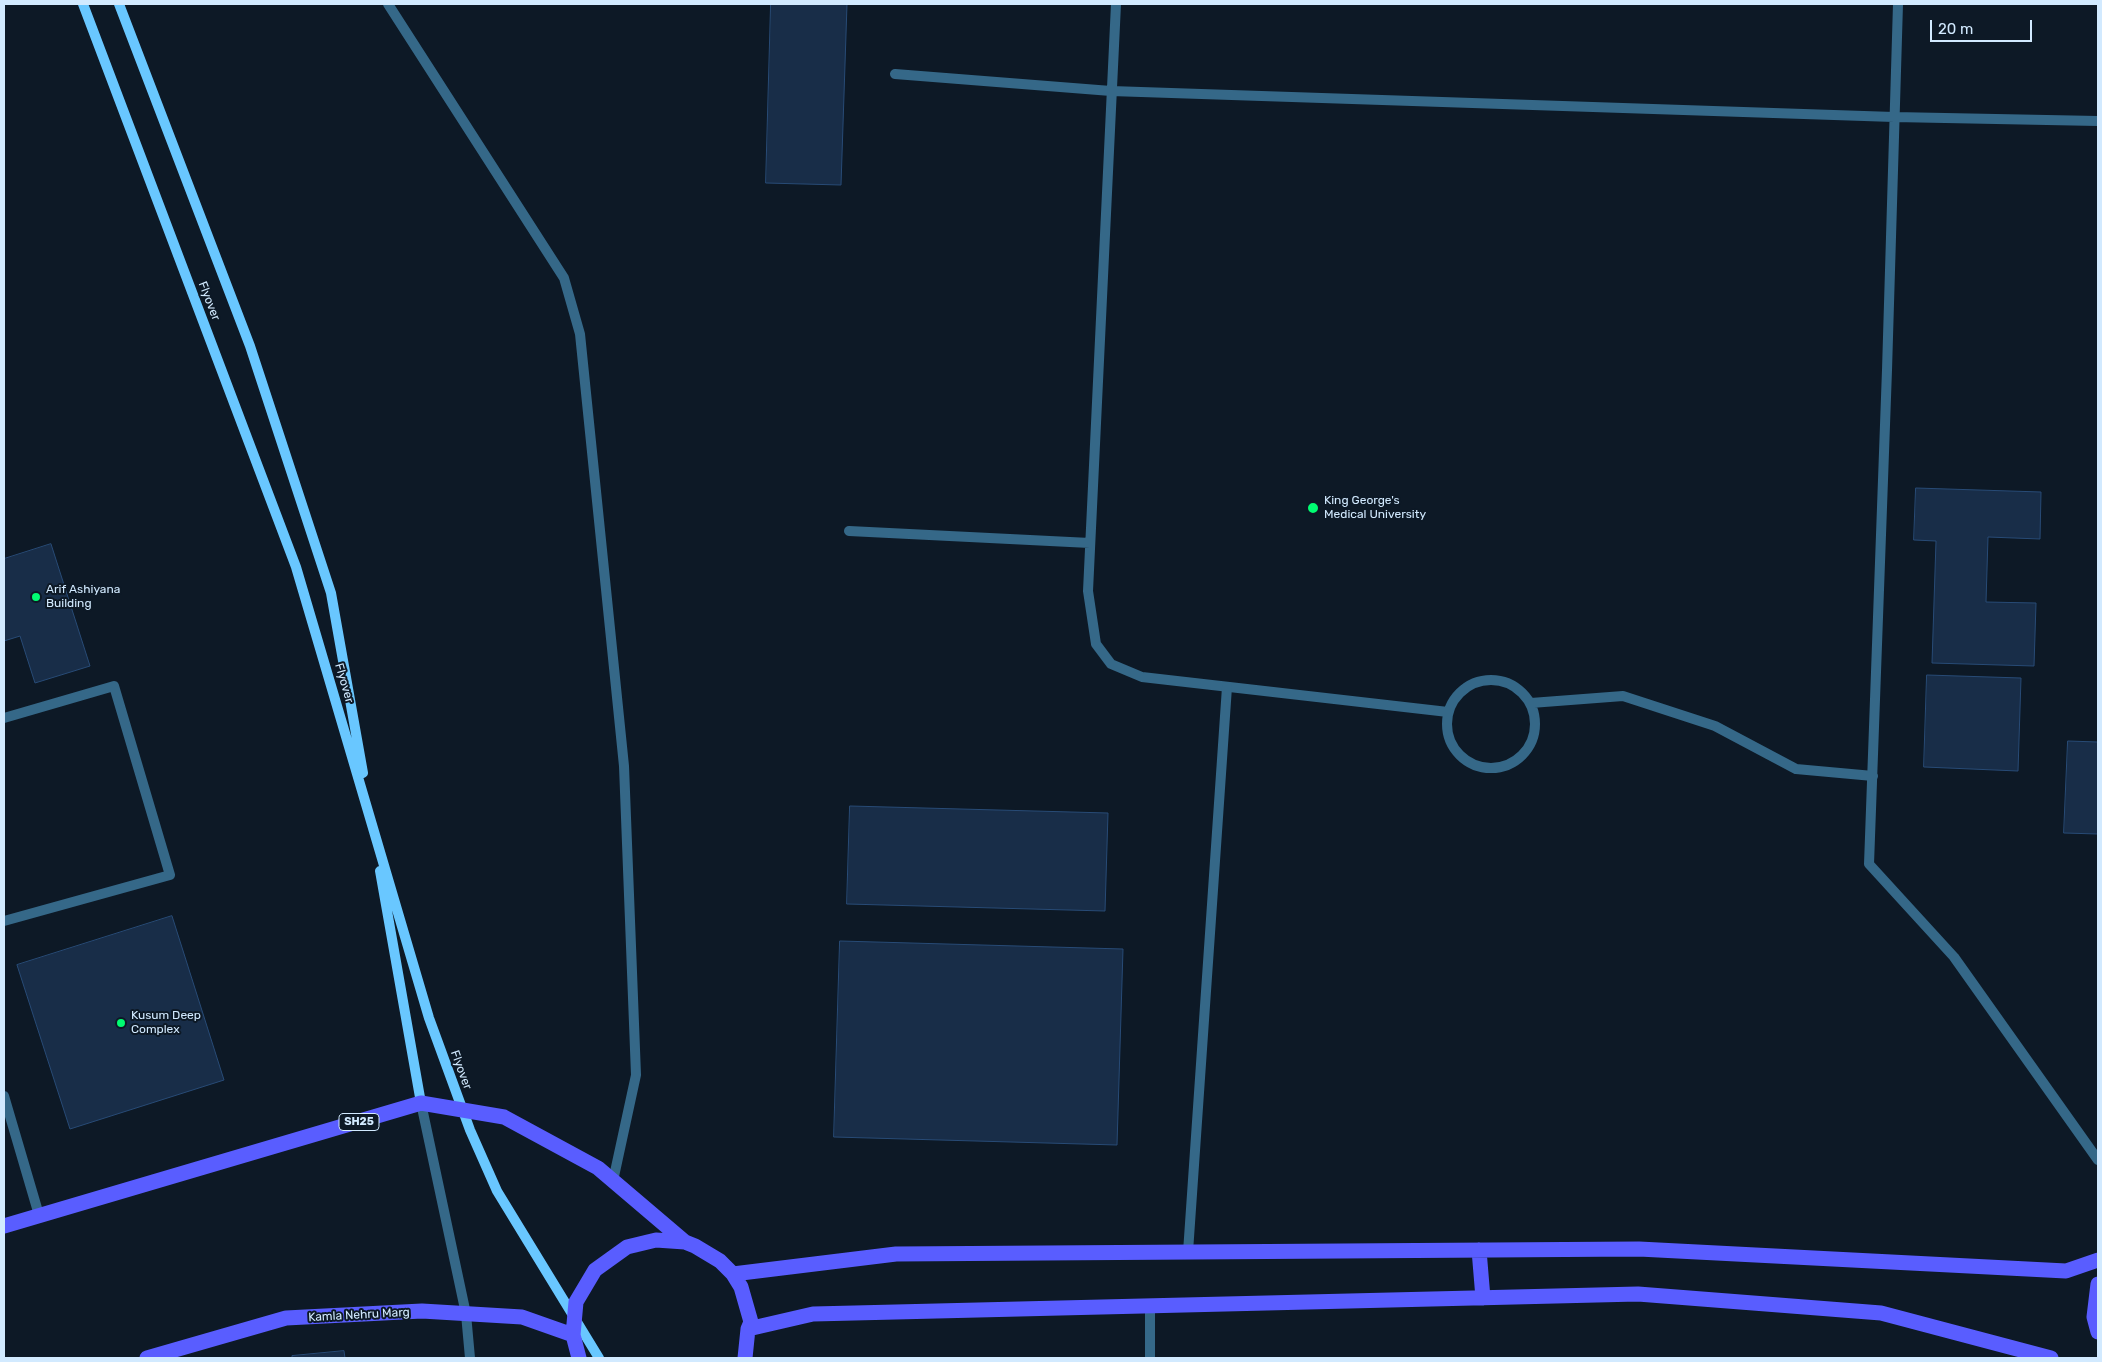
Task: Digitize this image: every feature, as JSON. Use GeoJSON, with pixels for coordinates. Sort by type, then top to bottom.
{"type":"FeatureCollection","features":[{"type":"Feature","properties":{"kind":"main road","name":"Flyover"},"geometry":{"type":"LineString","coordinates":[[83,4],[296,567],[429,1018],[470,1130],[497,1191],[599,1358]]}},
{"type":"Feature","properties":{"kind":"main road"},"geometry":{"type":"LineString","coordinates":[[119,4],[250,346],[331,593],[421,1104]]}},
{"type":"Feature","properties":{"kind":"main road","name":"SH25"},"geometry":{"type":"LineString","coordinates":[[4,1226],[421,1104],[504,1118],[598,1168],[685,1242]]}},
{"type":"Feature","properties":{"kind":"main road"},"geometry":{"type":"LineString","coordinates":[[579,1358],[573,1334],[576,1302],[594,1270],[627,1246],[656,1240],[685,1242],[695,1246],[720,1261],[732,1274],[741,1287],[751,1322],[748,1329],[745,1358]]}},
{"type":"Feature","properties":{"kind":"main road"},"geometry":{"type":"LineString","coordinates":[[732,1274],[896,1254],[1639,1249],[2066,1271],[2098,1260]]}},
{"type":"Feature","properties":{"kind":"main road"},"geometry":{"type":"LineString","coordinates":[[1479,1250],[1483,1298]]}},
{"type":"Feature","properties":{"kind":"main road"},"geometry":{"type":"LineString","coordinates":[[2098,1284],[2094,1317],[2098,1332]]}},
{"type":"Feature","properties":{"kind":"main road"},"geometry":{"type":"LineString","coordinates":[[748,1329],[813,1314],[1638,1294],[1881,1313],[2051,1358]]}},
{"type":"Feature","properties":{"kind":"main road","name":"Kamla Nehru Marg"},"geometry":{"type":"LineString","coordinates":[[147,1358],[173,1354],[286,1318],[422,1311],[522,1317],[573,1334]]}},
{"type":"Feature","properties":{"kind":"street"},"geometry":{"type":"LineString","coordinates":[[388,4],[564,278],[580,334],[624,766],[636,1075],[613,1181]]}},
{"type":"Feature","properties":{"kind":"street"},"geometry":{"type":"LineString","coordinates":[[1116,4],[1088,591],[1096,644],[1111,664],[1142,677],[1448,712]]}},
{"type":"Feature","properties":{"kind":"street"},"geometry":{"type":"LineString","coordinates":[[1898,4],[1869,864],[1954,957],[2098,1160]]}},
{"type":"Feature","properties":{"kind":"street"},"geometry":{"type":"LineString","coordinates":[[895,74],[1111,91],[2098,121]]}},
{"type":"Feature","properties":{"kind":"street"},"geometry":{"type":"LineString","coordinates":[[849,531],[1090,543]]}},
{"type":"Feature","properties":{"kind":"street"},"geometry":{"type":"LineString","coordinates":[[1491,679],[1502,681],[1520,690],[1531,703],[1536,720],[1533,738],[1524,753],[1510,764],[1493,768],[1478,767],[1460,757],[1450,743],[1446,726],[1448,712],[1458,694],[1472,684],[1491,679]]}},
{"type":"Feature","properties":{"kind":"street"},"geometry":{"type":"LineString","coordinates":[[4,718],[114,686],[170,875],[4,922]]}},
{"type":"Feature","properties":{"kind":"street"},"geometry":{"type":"LineString","coordinates":[[1188,1252],[1227,687]]}},
{"type":"Feature","properties":{"kind":"street"},"geometry":{"type":"LineString","coordinates":[[1531,703],[1623,696],[1715,726],[1796,769],[1873,776]]}},
{"type":"Feature","properties":{"kind":"street"},"geometry":{"type":"LineString","coordinates":[[4,1096],[39,1215]]}},
{"type":"Feature","properties":{"kind":"street"},"geometry":{"type":"LineString","coordinates":[[421,1104],[466,1314],[470,1358]]}},
{"type":"Feature","properties":{"kind":"street"},"geometry":{"type":"LineString","coordinates":[[1150,1306],[1150,1358]]}},
{"type":"Feature","properties":{"kind":"building"},"geometry":{"type":"Polygon","coordinates":[[[771,4],[847,4],[841,185],[766,183],[771,4]]]}},
{"type":"Feature","properties":{"kind":"building"},"geometry":{"type":"Polygon","coordinates":[[[1916,488],[2041,492],[2040,539],[1988,537],[1986,602],[2036,603],[2034,666],[1932,663],[1936,541],[1914,540],[1916,488]]]}},
{"type":"Feature","properties":{"kind":"building","name":"Arif Ashiyana Building"},"geometry":{"type":"Polygon","coordinates":[[[51,544],[90,666],[35,683],[20,636],[4,641],[4,559],[51,544]]]}},
{"type":"Feature","properties":{"kind":"building"},"geometry":{"type":"Polygon","coordinates":[[[1927,675],[2021,678],[2018,771],[1924,767],[1927,675]]]}},
{"type":"Feature","properties":{"kind":"building"},"geometry":{"type":"Polygon","coordinates":[[[2068,741],[2098,742],[2098,834],[2064,833],[2068,741]]]}},
{"type":"Feature","properties":{"kind":"building"},"geometry":{"type":"Polygon","coordinates":[[[850,806],[1108,813],[1105,911],[847,904],[850,806]]]}},
{"type":"Feature","properties":{"kind":"building","name":"Kusum Deep Complex"},"geometry":{"type":"Polygon","coordinates":[[[172,916],[224,1080],[70,1129],[17,965],[172,916]]]}},
{"type":"Feature","properties":{"kind":"building"},"geometry":{"type":"Polygon","coordinates":[[[840,941],[1123,949],[1117,1145],[834,1137],[840,941]]]}},
{"type":"Feature","properties":{"kind":"building"},"geometry":{"type":"Polygon","coordinates":[[[344,1351],[345,1358],[292,1358],[292,1356],[344,1351]]]}},
{"type":"Feature","properties":{"kind":"place","name":"King George's Medical University"},"geometry":{"type":"Point","coordinates":[1313,508]}},
{"type":"Feature","properties":{"kind":"place","name":"Arif Ashiyana Building"},"geometry":{"type":"Point","coordinates":[36,597]}},
{"type":"Feature","properties":{"kind":"place","name":"Kusum Deep Complex"},"geometry":{"type":"Point","coordinates":[121,1023]}}]}
